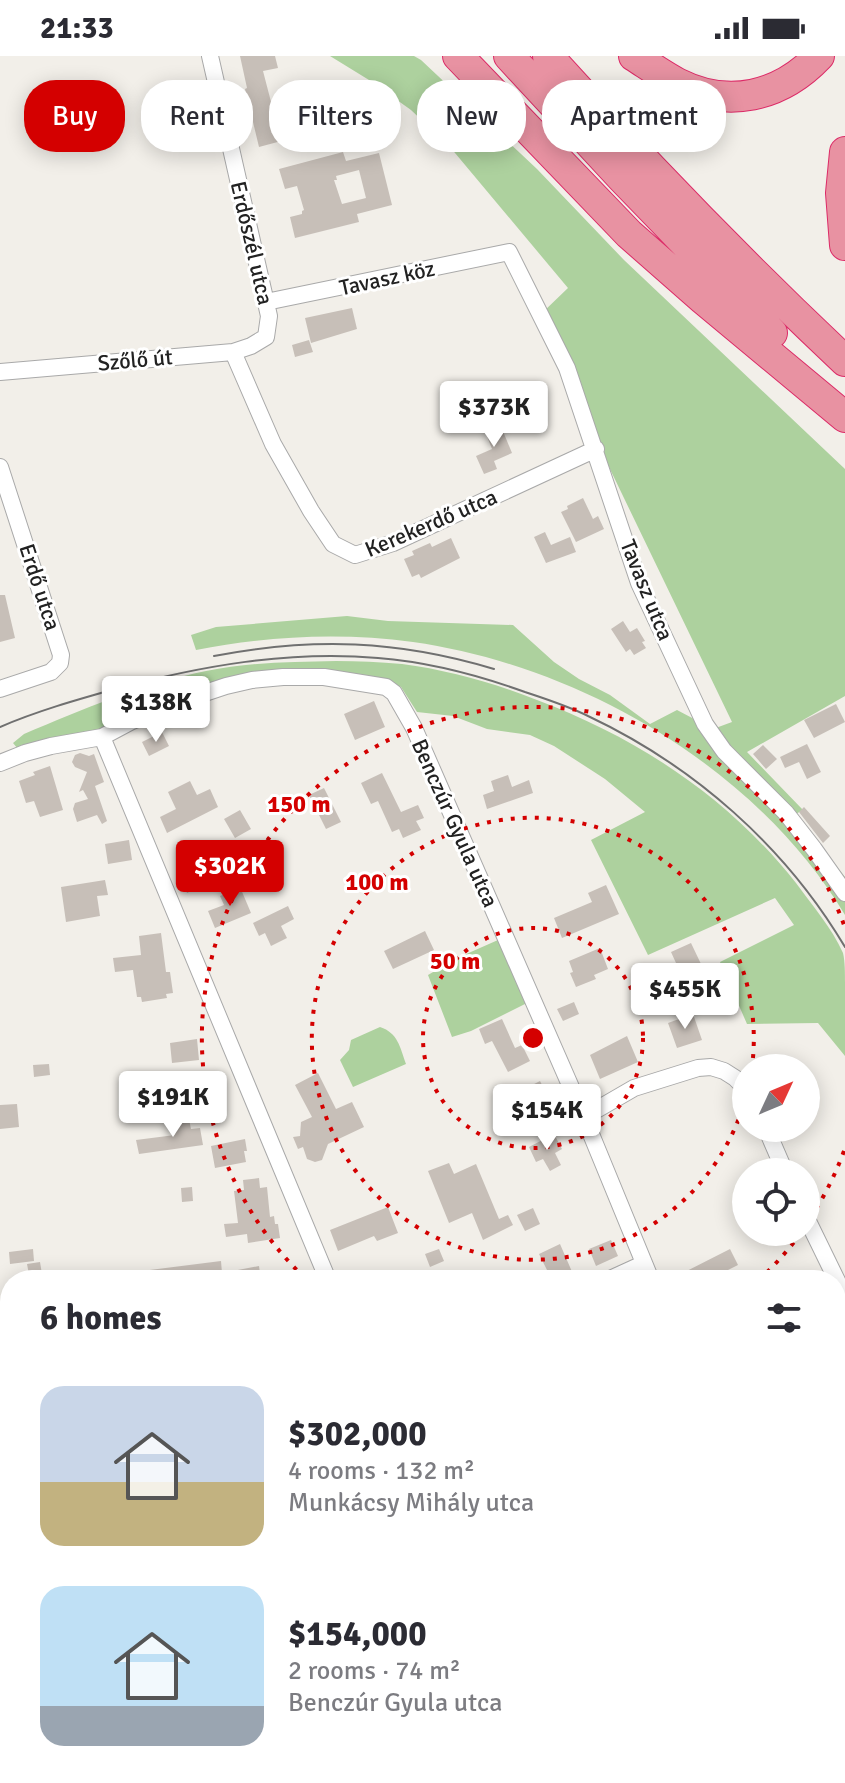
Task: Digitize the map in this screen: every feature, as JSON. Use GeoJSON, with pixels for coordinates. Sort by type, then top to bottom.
{"type":"FeatureCollection","features":[{"type":"Feature","properties":{"kind":"highway"},"geometry":{"type":"LineString","coordinates":[[458,56],[629,234],[845,417]]}},
{"type":"Feature","properties":{"kind":"highway"},"geometry":{"type":"LineString","coordinates":[[509,56],[761,323],[845,400]]}},
{"type":"Feature","properties":{"kind":"highway"},"geometry":{"type":"LineString","coordinates":[[548,56],[706,225],[845,361]]}},
{"type":"Feature","properties":{"kind":"highway"},"geometry":{"type":"LineString","coordinates":[[634,56],[677,83],[709,96],[731,98],[775,89],[803,71],[819,56]]}},
{"type":"Feature","properties":{"kind":"highway"},"geometry":{"type":"LineString","coordinates":[[845,152],[841,193],[845,245]]}},
{"type":"Feature","properties":{"kind":"street","name":"Erdőszél utca"},"geometry":{"type":"LineString","coordinates":[[210,56],[269,316],[266,337]]}},
{"type":"Feature","properties":{"kind":"street","name":"Tavasz köz"},"geometry":{"type":"LineString","coordinates":[[266,302],[509,252]]}},
{"type":"Feature","properties":{"kind":"street","name":"Tavasz utca"},"geometry":{"type":"LineString","coordinates":[[509,252],[567,368],[639,583],[705,724],[724,751],[786,813],[845,893]]}},
{"type":"Feature","properties":{"kind":"street","name":"Szőlő út"},"geometry":{"type":"LineString","coordinates":[[0,372],[233,352],[266,337]]}},
{"type":"Feature","properties":{"kind":"street","name":"Kerekerdő utca"},"geometry":{"type":"LineString","coordinates":[[233,352],[273,444],[311,511],[333,544],[355,555],[393,543],[596,449]]}},
{"type":"Feature","properties":{"kind":"street","name":"Erdő utca"},"geometry":{"type":"LineString","coordinates":[[0,467],[61,650],[60,663],[51,672],[0,689]]}},
{"type":"Feature","properties":{"kind":"street","name":"Benczúr Gyula utca"},"geometry":{"type":"LineString","coordinates":[[102,737],[132,721],[193,697],[252,680],[324,677],[376,684],[394,693],[414,728],[584,1117],[646,1270]]}},
{"type":"Feature","properties":{"kind":"street"},"geometry":{"type":"LineString","coordinates":[[0,763],[51,746],[102,737],[324,1270]]}},
{"type":"Feature","properties":{"kind":"street"},"geometry":{"type":"LineString","coordinates":[[584,1117],[634,1088],[698,1068],[711,1067],[732,1076]]}},
{"type":"Feature","properties":{"kind":"street"},"geometry":{"type":"LineString","coordinates":[[820,1246],[832,1270]]}},
{"type":"Feature","properties":{"kind":"street"},"geometry":{"type":"LineString","coordinates":[[630,1270],[643,1264]]}},
{"type":"Feature","properties":{"kind":"green space"},"geometry":{"type":"Polygon","coordinates":[[[330,56],[414,56],[442,80],[417,80],[417,116],[401,103],[401,80],[369,80],[330,56]]]}},
{"type":"Feature","properties":{"kind":"green space"},"geometry":{"type":"Polygon","coordinates":[[[454,152],[519,152],[624,260],[845,469],[845,696],[747,752],[803,810],[794,815],[845,877],[845,915],[808,862],[764,814],[714,770],[659,732],[600,700],[539,674],[476,655],[413,642],[358,637],[250,641],[196,650],[191,635],[216,627],[347,616],[388,621],[513,625],[554,662],[610,695],[650,724],[677,710],[713,729],[732,722],[596,440],[542,313],[568,288],[454,152]]]}},
{"type":"Feature","properties":{"kind":"green space"},"geometry":{"type":"Polygon","coordinates":[[[336,661],[419,667],[471,678],[521,694],[611,733],[711,797],[741,823],[796,883],[828,926],[843,953],[845,1056],[818,1023],[747,1024],[720,962],[794,925],[775,898],[648,955],[591,840],[645,812],[605,779],[554,746],[530,735],[487,729],[453,716],[417,712],[401,687],[382,679],[286,673],[93,732],[18,749],[13,743],[24,734],[91,707],[182,676],[254,664],[336,661]]]}},
{"type":"Feature","properties":{"kind":"green space"},"geometry":{"type":"Polygon","coordinates":[[[498,940],[527,1003],[452,1037],[428,975],[498,940]]]}},
{"type":"Feature","properties":{"kind":"green space"},"geometry":{"type":"Polygon","coordinates":[[[380,1027],[395,1037],[406,1064],[353,1087],[340,1060],[349,1050],[351,1040],[380,1027]]]}},
{"type":"Feature","properties":{"kind":"building"},"geometry":{"type":"Polygon","coordinates":[[[240,56],[275,56],[278,68],[263,71],[269,94],[269,144],[259,147],[253,122],[253,80],[245,80],[240,56]]]}},
{"type":"Feature","properties":{"kind":"building"},"geometry":{"type":"Polygon","coordinates":[[[343,152],[346,161],[379,153],[392,205],[357,214],[359,222],[295,238],[290,217],[302,214],[304,210],[297,186],[285,189],[279,169],[343,152]],[[359,170],[336,176],[337,180],[334,180],[342,204],[366,198],[359,170]]]}},
{"type":"Feature","properties":{"kind":"building"},"geometry":{"type":"Polygon","coordinates":[[[352,308],[357,329],[311,343],[305,318],[352,308]]]}},
{"type":"Feature","properties":{"kind":"building"},"geometry":{"type":"Polygon","coordinates":[[[309,340],[313,352],[295,357],[292,345],[309,340]]]}},
{"type":"Feature","properties":{"kind":"building"},"geometry":{"type":"Polygon","coordinates":[[[500,424],[512,453],[494,461],[497,469],[484,474],[476,456],[492,449],[485,431],[500,424]]]}},
{"type":"Feature","properties":{"kind":"building"},"geometry":{"type":"Polygon","coordinates":[[[583,498],[593,519],[598,516],[604,529],[576,542],[561,512],[583,498]]]}},
{"type":"Feature","properties":{"kind":"building"},"geometry":{"type":"Polygon","coordinates":[[[545,532],[551,545],[570,537],[576,552],[546,563],[534,537],[545,532]]]}},
{"type":"Feature","properties":{"kind":"building"},"geometry":{"type":"Polygon","coordinates":[[[451,538],[460,558],[421,578],[419,574],[412,577],[404,559],[414,555],[412,551],[430,543],[432,547],[451,538]]]}},
{"type":"Feature","properties":{"kind":"building"},"geometry":{"type":"Polygon","coordinates":[[[0,595],[5,595],[15,638],[0,642],[0,595]]]}},
{"type":"Feature","properties":{"kind":"building"},"geometry":{"type":"Polygon","coordinates":[[[623,621],[630,632],[637,628],[645,641],[642,642],[646,648],[634,655],[630,649],[626,652],[611,629],[623,621]]]}},
{"type":"Feature","properties":{"kind":"building"},"geometry":{"type":"Polygon","coordinates":[[[374,701],[385,727],[355,740],[344,714],[374,701]]]}},
{"type":"Feature","properties":{"kind":"building"},"geometry":{"type":"Polygon","coordinates":[[[836,704],[845,722],[814,738],[804,720],[836,704]]]}},
{"type":"Feature","properties":{"kind":"building"},"geometry":{"type":"Polygon","coordinates":[[[162,732],[169,746],[149,756],[142,742],[162,732]]]}},
{"type":"Feature","properties":{"kind":"building"},"geometry":{"type":"Polygon","coordinates":[[[807,744],[821,772],[807,779],[799,762],[785,768],[780,757],[807,744]]]}},
{"type":"Feature","properties":{"kind":"building"},"geometry":{"type":"Polygon","coordinates":[[[763,745],[777,759],[766,769],[753,754],[763,745]]]}},
{"type":"Feature","properties":{"kind":"building"},"geometry":{"type":"Polygon","coordinates":[[[94,754],[104,782],[95,786],[107,821],[102,824],[97,815],[77,822],[73,809],[75,803],[88,799],[83,790],[79,792],[87,772],[75,767],[72,762],[75,755],[94,754]]]}},
{"type":"Feature","properties":{"kind":"building"},"geometry":{"type":"Polygon","coordinates":[[[50,766],[63,810],[40,817],[34,801],[26,803],[19,781],[50,766]]]}},
{"type":"Feature","properties":{"kind":"building"},"geometry":{"type":"Polygon","coordinates":[[[382,773],[401,812],[418,805],[424,818],[416,821],[421,830],[403,838],[399,829],[392,832],[378,801],[371,804],[361,783],[382,773]]]}},
{"type":"Feature","properties":{"kind":"building"},"geometry":{"type":"Polygon","coordinates":[[[508,775],[512,787],[529,780],[533,793],[487,809],[483,795],[494,791],[491,781],[508,775]]]}},
{"type":"Feature","properties":{"kind":"building"},"geometry":{"type":"Polygon","coordinates":[[[190,781],[197,795],[210,789],[218,807],[167,833],[160,817],[176,809],[168,792],[190,781]]]}},
{"type":"Feature","properties":{"kind":"building"},"geometry":{"type":"Polygon","coordinates":[[[324,788],[341,822],[326,829],[309,795],[324,788]]]}},
{"type":"Feature","properties":{"kind":"building"},"geometry":{"type":"Polygon","coordinates":[[[804,807],[830,836],[823,843],[799,812],[804,807]]]}},
{"type":"Feature","properties":{"kind":"building"},"geometry":{"type":"Polygon","coordinates":[[[240,810],[251,829],[235,838],[224,819],[240,810]]]}},
{"type":"Feature","properties":{"kind":"building"},"geometry":{"type":"Polygon","coordinates":[[[129,840],[132,860],[108,864],[105,844],[129,840]]]}},
{"type":"Feature","properties":{"kind":"building"},"geometry":{"type":"Polygon","coordinates":[[[190,862],[197,875],[203,872],[208,883],[187,893],[176,868],[190,862]]]}},
{"type":"Feature","properties":{"kind":"building"},"geometry":{"type":"Polygon","coordinates":[[[105,880],[108,895],[97,896],[100,916],[66,922],[61,887],[105,880]]]}},
{"type":"Feature","properties":{"kind":"building"},"geometry":{"type":"Polygon","coordinates":[[[606,885],[619,914],[562,938],[554,918],[592,902],[588,893],[606,885]]]}},
{"type":"Feature","properties":{"kind":"building"},"geometry":{"type":"Polygon","coordinates":[[[240,887],[251,913],[215,928],[208,911],[224,905],[220,896],[240,887]]]}},
{"type":"Feature","properties":{"kind":"building"},"geometry":{"type":"Polygon","coordinates":[[[288,906],[294,919],[281,926],[287,938],[271,946],[265,933],[259,936],[253,923],[288,906]]]}},
{"type":"Feature","properties":{"kind":"building"},"geometry":{"type":"Polygon","coordinates":[[[425,931],[434,950],[393,969],[384,951],[425,931]]]}},
{"type":"Feature","properties":{"kind":"building"},"geometry":{"type":"Polygon","coordinates":[[[161,933],[166,972],[170,972],[173,993],[166,994],[167,998],[142,1002],[141,997],[137,997],[133,970],[115,972],[113,958],[141,955],[139,936],[161,933]]]}},
{"type":"Feature","properties":{"kind":"building"},"geometry":{"type":"Polygon","coordinates":[[[691,943],[701,964],[681,974],[671,952],[691,943]]]}},
{"type":"Feature","properties":{"kind":"building"},"geometry":{"type":"Polygon","coordinates":[[[600,948],[608,969],[594,975],[596,979],[576,987],[569,961],[600,948]]]}},
{"type":"Feature","properties":{"kind":"building"},"geometry":{"type":"Polygon","coordinates":[[[574,1002],[579,1014],[563,1021],[557,1009],[574,1002]]]}},
{"type":"Feature","properties":{"kind":"building"},"geometry":{"type":"Polygon","coordinates":[[[693,1014],[702,1040],[677,1048],[668,1023],[693,1014]]]}},
{"type":"Feature","properties":{"kind":"building"},"geometry":{"type":"Polygon","coordinates":[[[502,1019],[515,1048],[522,1045],[530,1061],[508,1072],[492,1041],[485,1044],[479,1029],[502,1019]]]}},
{"type":"Feature","properties":{"kind":"building"},"geometry":{"type":"Polygon","coordinates":[[[627,1036],[638,1062],[600,1079],[590,1055],[627,1036]]]}},
{"type":"Feature","properties":{"kind":"building"},"geometry":{"type":"Polygon","coordinates":[[[197,1039],[199,1060],[172,1063],[170,1043],[197,1039]]]}},
{"type":"Feature","properties":{"kind":"building"},"geometry":{"type":"Polygon","coordinates":[[[49,1064],[50,1075],[34,1077],[33,1065],[49,1064]]]}},
{"type":"Feature","properties":{"kind":"building"},"geometry":{"type":"Polygon","coordinates":[[[318,1073],[336,1109],[352,1102],[364,1127],[328,1144],[322,1160],[315,1162],[307,1159],[303,1147],[298,1149],[293,1137],[300,1136],[301,1122],[312,1117],[295,1085],[318,1073]]]}},
{"type":"Feature","properties":{"kind":"building"},"geometry":{"type":"Polygon","coordinates":[[[540,1081],[555,1111],[536,1120],[527,1102],[499,1115],[493,1101],[503,1096],[505,1099],[540,1081]]]}},
{"type":"Feature","properties":{"kind":"building"},"geometry":{"type":"Polygon","coordinates":[[[164,1091],[166,1109],[134,1113],[132,1094],[164,1091]]]}},
{"type":"Feature","properties":{"kind":"building"},"geometry":{"type":"Polygon","coordinates":[[[17,1104],[19,1127],[0,1129],[0,1105],[17,1104]]]}},
{"type":"Feature","properties":{"kind":"building"},"geometry":{"type":"Polygon","coordinates":[[[189,1119],[191,1129],[200,1128],[203,1145],[139,1154],[136,1140],[175,1135],[173,1122],[189,1119]]]}},
{"type":"Feature","properties":{"kind":"building"},"geometry":{"type":"Polygon","coordinates":[[[554,1134],[562,1149],[555,1153],[561,1165],[550,1171],[543,1159],[536,1162],[529,1147],[554,1134]]]}},
{"type":"Feature","properties":{"kind":"building"},"geometry":{"type":"Polygon","coordinates":[[[245,1139],[246,1162],[215,1168],[211,1146],[245,1139]]]}},
{"type":"Feature","properties":{"kind":"building"},"geometry":{"type":"Polygon","coordinates":[[[449,1163],[454,1174],[476,1164],[499,1219],[508,1215],[513,1225],[483,1240],[472,1213],[449,1223],[428,1171],[449,1163]]]}},
{"type":"Feature","properties":{"kind":"building"},"geometry":{"type":"Polygon","coordinates":[[[259,1178],[260,1188],[267,1187],[270,1217],[274,1216],[275,1224],[278,1224],[280,1238],[248,1243],[247,1234],[226,1237],[224,1224],[238,1223],[234,1191],[244,1190],[243,1180],[259,1178]]]}},
{"type":"Feature","properties":{"kind":"building"},"geometry":{"type":"Polygon","coordinates":[[[192,1187],[193,1201],[182,1202],[181,1188],[192,1187]]]}},
{"type":"Feature","properties":{"kind":"building"},"geometry":{"type":"Polygon","coordinates":[[[388,1207],[398,1233],[377,1241],[374,1236],[338,1251],[330,1230],[388,1207]]]}},
{"type":"Feature","properties":{"kind":"building"},"geometry":{"type":"Polygon","coordinates":[[[533,1208],[540,1224],[525,1231],[517,1215],[533,1208]]]}},
{"type":"Feature","properties":{"kind":"building"},"geometry":{"type":"Polygon","coordinates":[[[611,1240],[618,1256],[596,1266],[589,1249],[611,1240]]]}},
{"type":"Feature","properties":{"kind":"building"},"geometry":{"type":"Polygon","coordinates":[[[560,1244],[571,1270],[547,1270],[539,1254],[560,1244]]]}},
{"type":"Feature","properties":{"kind":"building"},"geometry":{"type":"Polygon","coordinates":[[[33,1249],[34,1261],[10,1264],[9,1252],[33,1249]]]}},
{"type":"Feature","properties":{"kind":"building"},"geometry":{"type":"Polygon","coordinates":[[[439,1249],[444,1261],[430,1267],[425,1254],[439,1249]]]}},
{"type":"Feature","properties":{"kind":"building"},"geometry":{"type":"Polygon","coordinates":[[[730,1249],[738,1265],[728,1270],[689,1270],[730,1249]]]}},
{"type":"Feature","properties":{"kind":"building"},"geometry":{"type":"Polygon","coordinates":[[[221,1261],[222,1270],[150,1270],[221,1261]]]}},
{"type":"Feature","properties":{"kind":"building"},"geometry":{"type":"Polygon","coordinates":[[[40,1262],[41,1270],[28,1270],[27,1264],[40,1262]]]}},
{"type":"Feature","properties":{"kind":"building"},"geometry":{"type":"Polygon","coordinates":[[[259,1266],[260,1270],[238,1270],[259,1266]]]}},
{"type":"Feature","properties":{"kind":"tram line"},"geometry":{"type":"LineString","coordinates":[[214,656],[286,646],[355,644],[424,652],[494,669]]}},
{"type":"Feature","properties":{"kind":"tram line"},"geometry":{"type":"LineString","coordinates":[[0,727],[115,689],[180,673],[279,658],[378,658],[471,675],[588,716],[627,736],[700,784],[734,812],[794,875],[845,947]]}}]}
